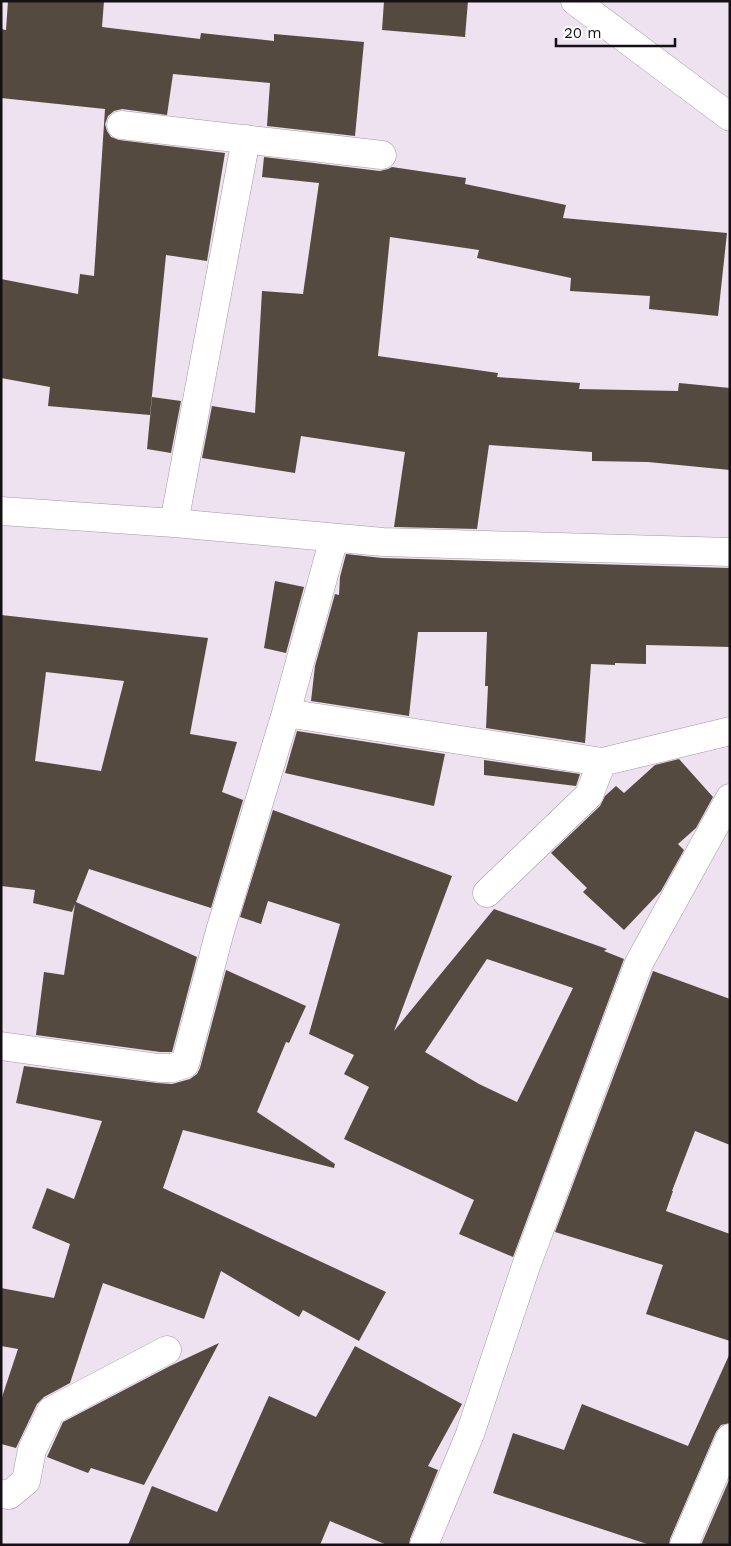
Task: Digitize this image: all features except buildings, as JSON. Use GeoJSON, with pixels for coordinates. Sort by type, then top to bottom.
{"type":"FeatureCollection","features":[{"type":"Feature","properties":{"kind":"street"},"geometry":{"type":"LineString","coordinates":[[575,1],[730,117]]}},
{"type":"Feature","properties":{"kind":"street"},"geometry":{"type":"LineString","coordinates":[[121,125],[382,155]]}},
{"type":"Feature","properties":{"kind":"street"},"geometry":{"type":"LineString","coordinates":[[174,523],[246,139]]}},
{"type":"Feature","properties":{"kind":"street"},"geometry":{"type":"LineString","coordinates":[[1,511],[174,523],[383,542],[730,552]]}},
{"type":"Feature","properties":{"kind":"street"},"geometry":{"type":"LineString","coordinates":[[1,1046],[159,1068],[172,1068],[185,1064],[220,931],[286,713],[334,538]]}},
{"type":"Feature","properties":{"kind":"street"},"geometry":{"type":"LineString","coordinates":[[286,713],[602,762],[730,732]]}},
{"type":"Feature","properties":{"kind":"street"},"geometry":{"type":"LineString","coordinates":[[487,893],[589,795],[602,762]]}},
{"type":"Feature","properties":{"kind":"street"},"geometry":{"type":"LineString","coordinates":[[424,1545],[470,1434],[526,1266],[639,963],[730,798]]}},
{"type":"Feature","properties":{"kind":"street"},"geometry":{"type":"LineString","coordinates":[[1,1494],[8,1495],[26,1481],[32,1450],[51,1411],[167,1350]]}},
{"type":"Feature","properties":{"kind":"street"},"geometry":{"type":"LineString","coordinates":[[684,1545],[730,1438]]}}]}
